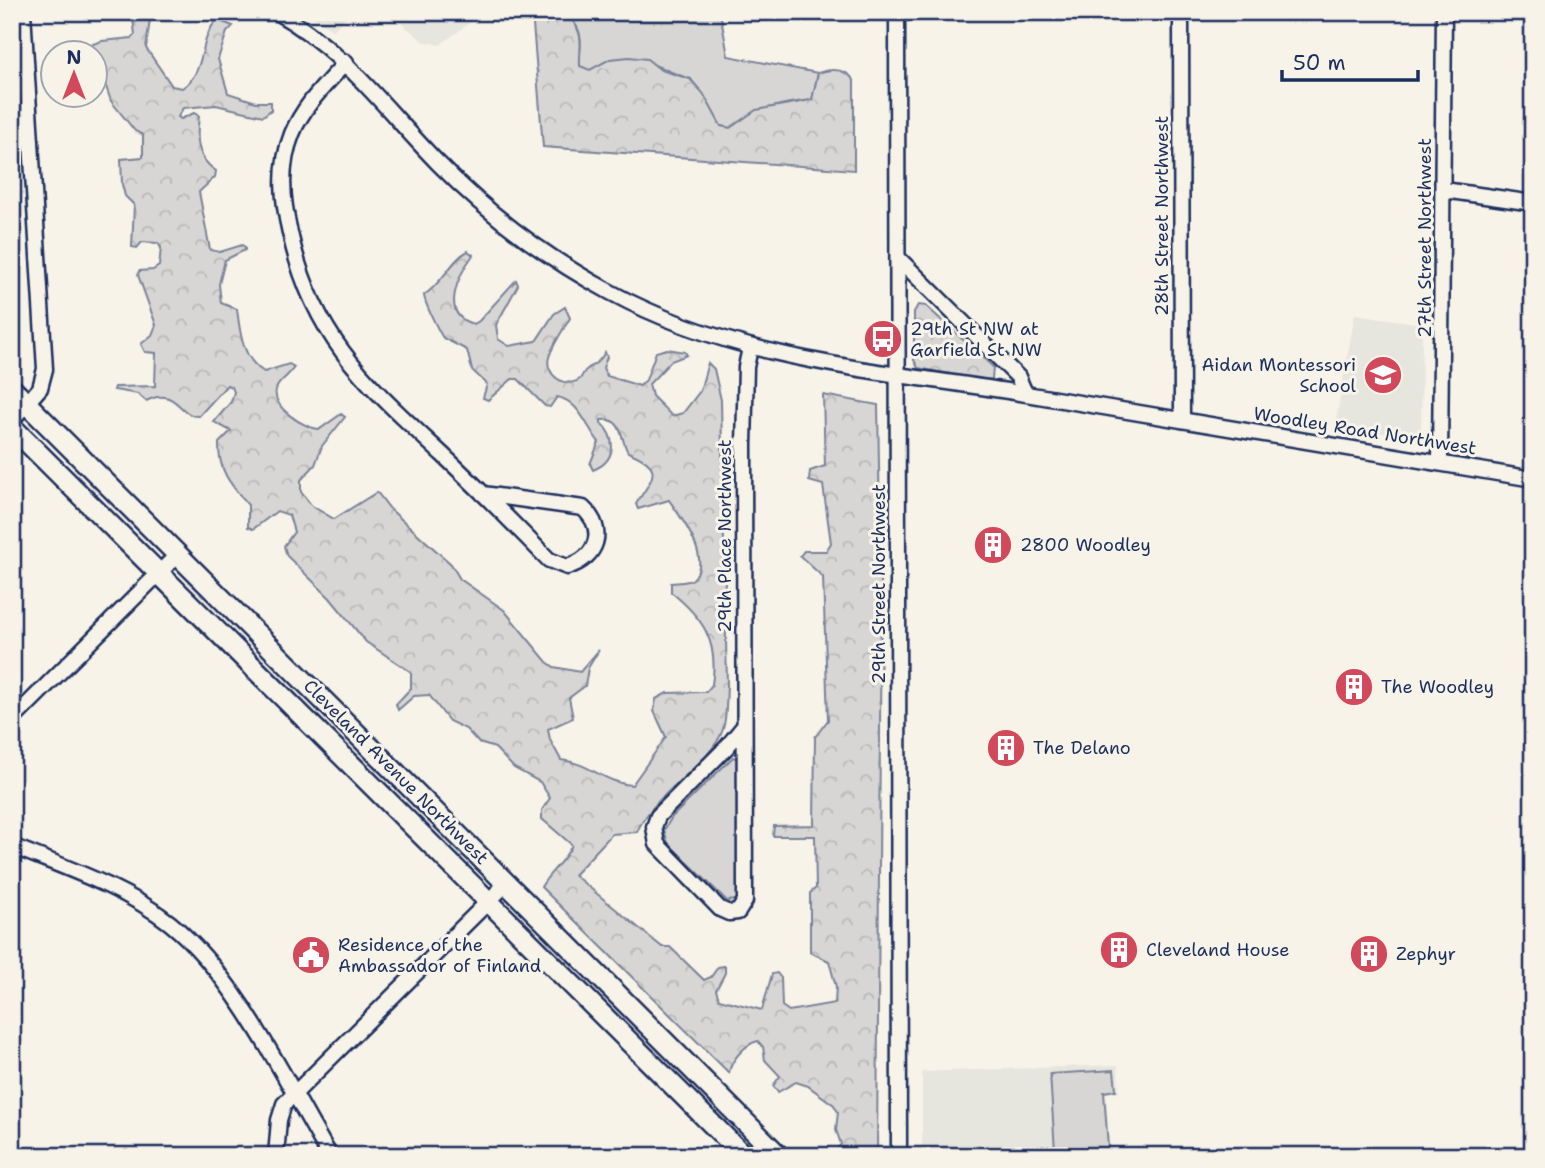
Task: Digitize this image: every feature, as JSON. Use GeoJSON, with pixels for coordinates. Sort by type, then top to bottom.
{"type":"FeatureCollection","features":[{"type":"Feature","properties":{"kind":"main road","name":"Cleveland Avenue Northwest"},"geometry":{"type":"LineString","coordinates":[[12,389],[779,1156]]}},
{"type":"Feature","properties":{"kind":"main road","name":"Cleveland Avenue Northwest"},"geometry":{"type":"LineString","coordinates":[[12,427],[738,1150]]}},
{"type":"Feature","properties":{"kind":"main road"},"geometry":{"type":"LineString","coordinates":[[324,737],[343,719]]}},
{"type":"Feature","properties":{"kind":"main road"},"geometry":{"type":"LineString","coordinates":[[614,1027],[633,1009]]}},
{"type":"Feature","properties":{"kind":"main road"},"geometry":{"type":"LineString","coordinates":[[738,1150],[751,1127]]}},
{"type":"Feature","properties":{"kind":"street"},"geometry":{"type":"LineString","coordinates":[[12,420],[40,388],[45,369],[23,12]]}},
{"type":"Feature","properties":{"kind":"street","name":"Woodley Road Northwest"},"geometry":{"type":"LineString","coordinates":[[276,12],[311,34],[346,62],[455,180],[541,250],[610,292],[646,310],[782,357],[1025,393],[1533,479]]}},
{"type":"Feature","properties":{"kind":"street","name":"29th Street Northwest"},"geometry":{"type":"LineString","coordinates":[[897,12],[899,1156]]}},
{"type":"Feature","properties":{"kind":"street","name":"28th Street Northwest"},"geometry":{"type":"LineString","coordinates":[[1181,12],[1182,420]]}},
{"type":"Feature","properties":{"kind":"street","name":"27th Street Northwest"},"geometry":{"type":"LineString","coordinates":[[1440,463],[1444,12]]}},
{"type":"Feature","properties":{"kind":"street"},"geometry":{"type":"LineString","coordinates":[[346,62],[303,112],[285,159],[284,202],[300,271],[320,317],[346,360],[381,398],[557,565],[577,564],[595,550],[596,528],[591,515],[583,508],[483,494]]}},
{"type":"Feature","properties":{"kind":"street"},"geometry":{"type":"LineString","coordinates":[[1444,190],[1533,203]]}},
{"type":"Feature","properties":{"kind":"street"},"geometry":{"type":"LineString","coordinates":[[898,258],[1014,373],[1025,393]]}},
{"type":"Feature","properties":{"kind":"street","name":"29th Place Northwest"},"geometry":{"type":"LineString","coordinates":[[744,726],[726,748],[658,816],[654,827],[657,844],[720,909],[729,913],[738,912],[745,901],[744,431],[746,367],[751,348]]}},
{"type":"Feature","properties":{"kind":"street"},"geometry":{"type":"LineString","coordinates":[[12,720],[178,554]]}},
{"type":"Feature","properties":{"kind":"street"},"geometry":{"type":"LineString","coordinates":[[12,846],[115,889],[171,923],[200,951],[228,986],[330,1156]]}},
{"type":"Feature","properties":{"kind":"street"},"geometry":{"type":"LineString","coordinates":[[276,1156],[280,1114],[293,1095],[507,883]]}},
{"type":"Feature","properties":{"kind":"shaded area"},"geometry":{"type":"Polygon","coordinates":[[[308,12],[350,12],[333,31],[308,12]]]}},
{"type":"Feature","properties":{"kind":"shaded area"},"geometry":{"type":"Polygon","coordinates":[[[388,12],[484,12],[440,45],[423,41],[388,12]]]}},
{"type":"Feature","properties":{"kind":"shaded area","name":"Aidan Montessori School"},"geometry":{"type":"Polygon","coordinates":[[[1355,314],[1422,324],[1421,439],[1335,426],[1355,314]]]}},
{"type":"Feature","properties":{"kind":"shaded area"},"geometry":{"type":"Polygon","coordinates":[[[1118,1065],[1119,1092],[1106,1093],[1110,1156],[922,1156],[922,1072],[1118,1065]]]}},
{"type":"Feature","properties":{"kind":"green space"},"geometry":{"type":"Polygon","coordinates":[[[123,12],[151,12],[146,48],[172,86],[182,88],[195,73],[207,36],[217,20],[233,26],[227,32],[218,59],[228,93],[256,102],[271,102],[271,110],[263,116],[216,105],[183,108],[178,117],[181,119],[194,113],[199,116],[201,154],[216,171],[215,177],[199,192],[210,250],[220,252],[242,245],[245,247],[245,250],[225,260],[219,284],[221,303],[237,309],[241,336],[251,360],[264,372],[289,364],[294,367],[278,384],[276,394],[283,409],[297,421],[320,429],[341,414],[345,417],[322,446],[315,465],[301,480],[301,492],[312,506],[334,519],[377,492],[390,509],[451,564],[460,579],[504,610],[554,667],[580,672],[599,650],[588,668],[585,686],[569,698],[573,718],[548,729],[550,740],[561,760],[579,764],[622,783],[632,785],[666,737],[654,711],[656,699],[667,693],[706,692],[712,685],[714,669],[711,643],[700,621],[671,592],[671,583],[691,580],[698,571],[699,560],[693,538],[669,500],[638,509],[636,504],[648,486],[652,468],[640,457],[628,452],[614,422],[601,420],[610,436],[612,449],[606,461],[593,470],[590,464],[599,442],[577,409],[565,399],[557,397],[550,407],[545,406],[518,379],[512,379],[488,400],[483,398],[487,384],[472,370],[467,350],[443,338],[424,295],[468,251],[473,255],[458,283],[454,304],[463,320],[474,324],[479,321],[516,280],[518,285],[496,325],[498,339],[509,346],[536,341],[554,314],[565,307],[570,318],[553,347],[548,363],[557,379],[568,383],[580,379],[605,352],[607,357],[603,368],[607,376],[640,386],[646,380],[656,352],[667,349],[685,352],[687,355],[671,361],[649,384],[652,396],[672,416],[683,413],[700,391],[708,363],[714,369],[721,400],[727,686],[723,729],[708,754],[656,804],[637,832],[612,834],[574,875],[662,947],[670,947],[704,980],[711,977],[718,967],[725,966],[725,973],[716,990],[719,999],[762,1010],[772,974],[777,973],[781,978],[782,1006],[789,1011],[835,1003],[836,987],[829,961],[810,952],[810,893],[816,888],[815,836],[773,836],[774,826],[814,825],[815,737],[828,720],[823,577],[800,556],[804,551],[826,551],[831,543],[823,485],[809,481],[810,471],[825,466],[823,395],[878,405],[881,585],[877,1156],[832,1156],[841,1144],[836,1130],[838,1112],[834,1105],[808,1086],[796,1082],[778,1092],[773,1086],[780,1076],[765,1060],[763,1047],[758,1041],[739,1053],[729,1073],[541,887],[572,845],[542,819],[542,810],[550,798],[540,782],[514,768],[495,748],[479,743],[466,729],[449,721],[429,695],[414,696],[398,710],[396,704],[411,688],[411,672],[366,642],[330,598],[287,556],[284,546],[294,532],[289,515],[277,511],[253,529],[248,527],[248,505],[223,470],[219,453],[219,443],[231,431],[214,422],[231,402],[234,392],[232,387],[227,385],[199,416],[192,415],[165,397],[146,401],[138,394],[114,390],[115,387],[155,386],[156,353],[145,352],[141,344],[152,335],[156,325],[138,275],[139,271],[153,270],[159,266],[161,248],[158,243],[142,242],[137,248],[132,247],[134,205],[125,196],[122,184],[121,159],[143,157],[143,135],[135,131],[111,101],[108,92],[108,40],[132,38],[135,34],[133,19],[123,12]]]}},
{"type":"Feature","properties":{"kind":"green space"},"geometry":{"type":"Polygon","coordinates":[[[532,12],[575,12],[572,20],[580,37],[580,66],[590,70],[610,59],[647,59],[661,70],[690,79],[703,93],[721,126],[730,128],[756,110],[812,100],[818,73],[833,70],[847,73],[854,80],[854,170],[543,147],[532,12]]]}},
{"type":"Feature","properties":{"kind":"green space"},"geometry":{"type":"Polygon","coordinates":[[[575,12],[720,12],[728,56],[818,73],[812,100],[769,108],[730,128],[721,126],[691,79],[652,64],[630,59],[618,60],[590,71],[579,66],[580,36],[572,20],[575,12]]]}},
{"type":"Feature","properties":{"kind":"green space"},"geometry":{"type":"Polygon","coordinates":[[[918,305],[926,306],[993,367],[992,379],[984,380],[918,368],[914,360],[914,312],[918,305]]]}},
{"type":"Feature","properties":{"kind":"green space"},"geometry":{"type":"Polygon","coordinates":[[[733,757],[738,759],[738,895],[736,900],[727,901],[668,843],[664,830],[672,817],[733,757]]]}},
{"type":"Feature","properties":{"kind":"green space"},"geometry":{"type":"Polygon","coordinates":[[[1114,1070],[1116,1090],[1104,1092],[1108,1148],[1055,1151],[1050,1074],[1114,1070]]]}},
{"type":"Feature","properties":{"kind":"green space"},"geometry":{"type":"Polygon","coordinates":[[[1108,1148],[1108,1156],[1056,1155],[1055,1151],[1108,1148]]]}},
{"type":"Feature","properties":{"kind":"place","name":"29th St NW at Garfield St NW"},"geometry":{"type":"Point","coordinates":[883,339]}},
{"type":"Feature","properties":{"kind":"place","name":"Aidan Montessori School"},"geometry":{"type":"Point","coordinates":[1383,375]}},
{"type":"Feature","properties":{"kind":"place","name":"2800 Woodley"},"geometry":{"type":"Point","coordinates":[993,545]}},
{"type":"Feature","properties":{"kind":"place","name":"The Woodley"},"geometry":{"type":"Point","coordinates":[1354,687]}},
{"type":"Feature","properties":{"kind":"place","name":"The Delano"},"geometry":{"type":"Point","coordinates":[1006,748]}},
{"type":"Feature","properties":{"kind":"place","name":"Cleveland House"},"geometry":{"type":"Point","coordinates":[1119,950]}},
{"type":"Feature","properties":{"kind":"place","name":"Zephyr"},"geometry":{"type":"Point","coordinates":[1369,954]}},
{"type":"Feature","properties":{"kind":"place","name":"Residence of the Ambassador of Finland"},"geometry":{"type":"Point","coordinates":[311,955]}}]}
